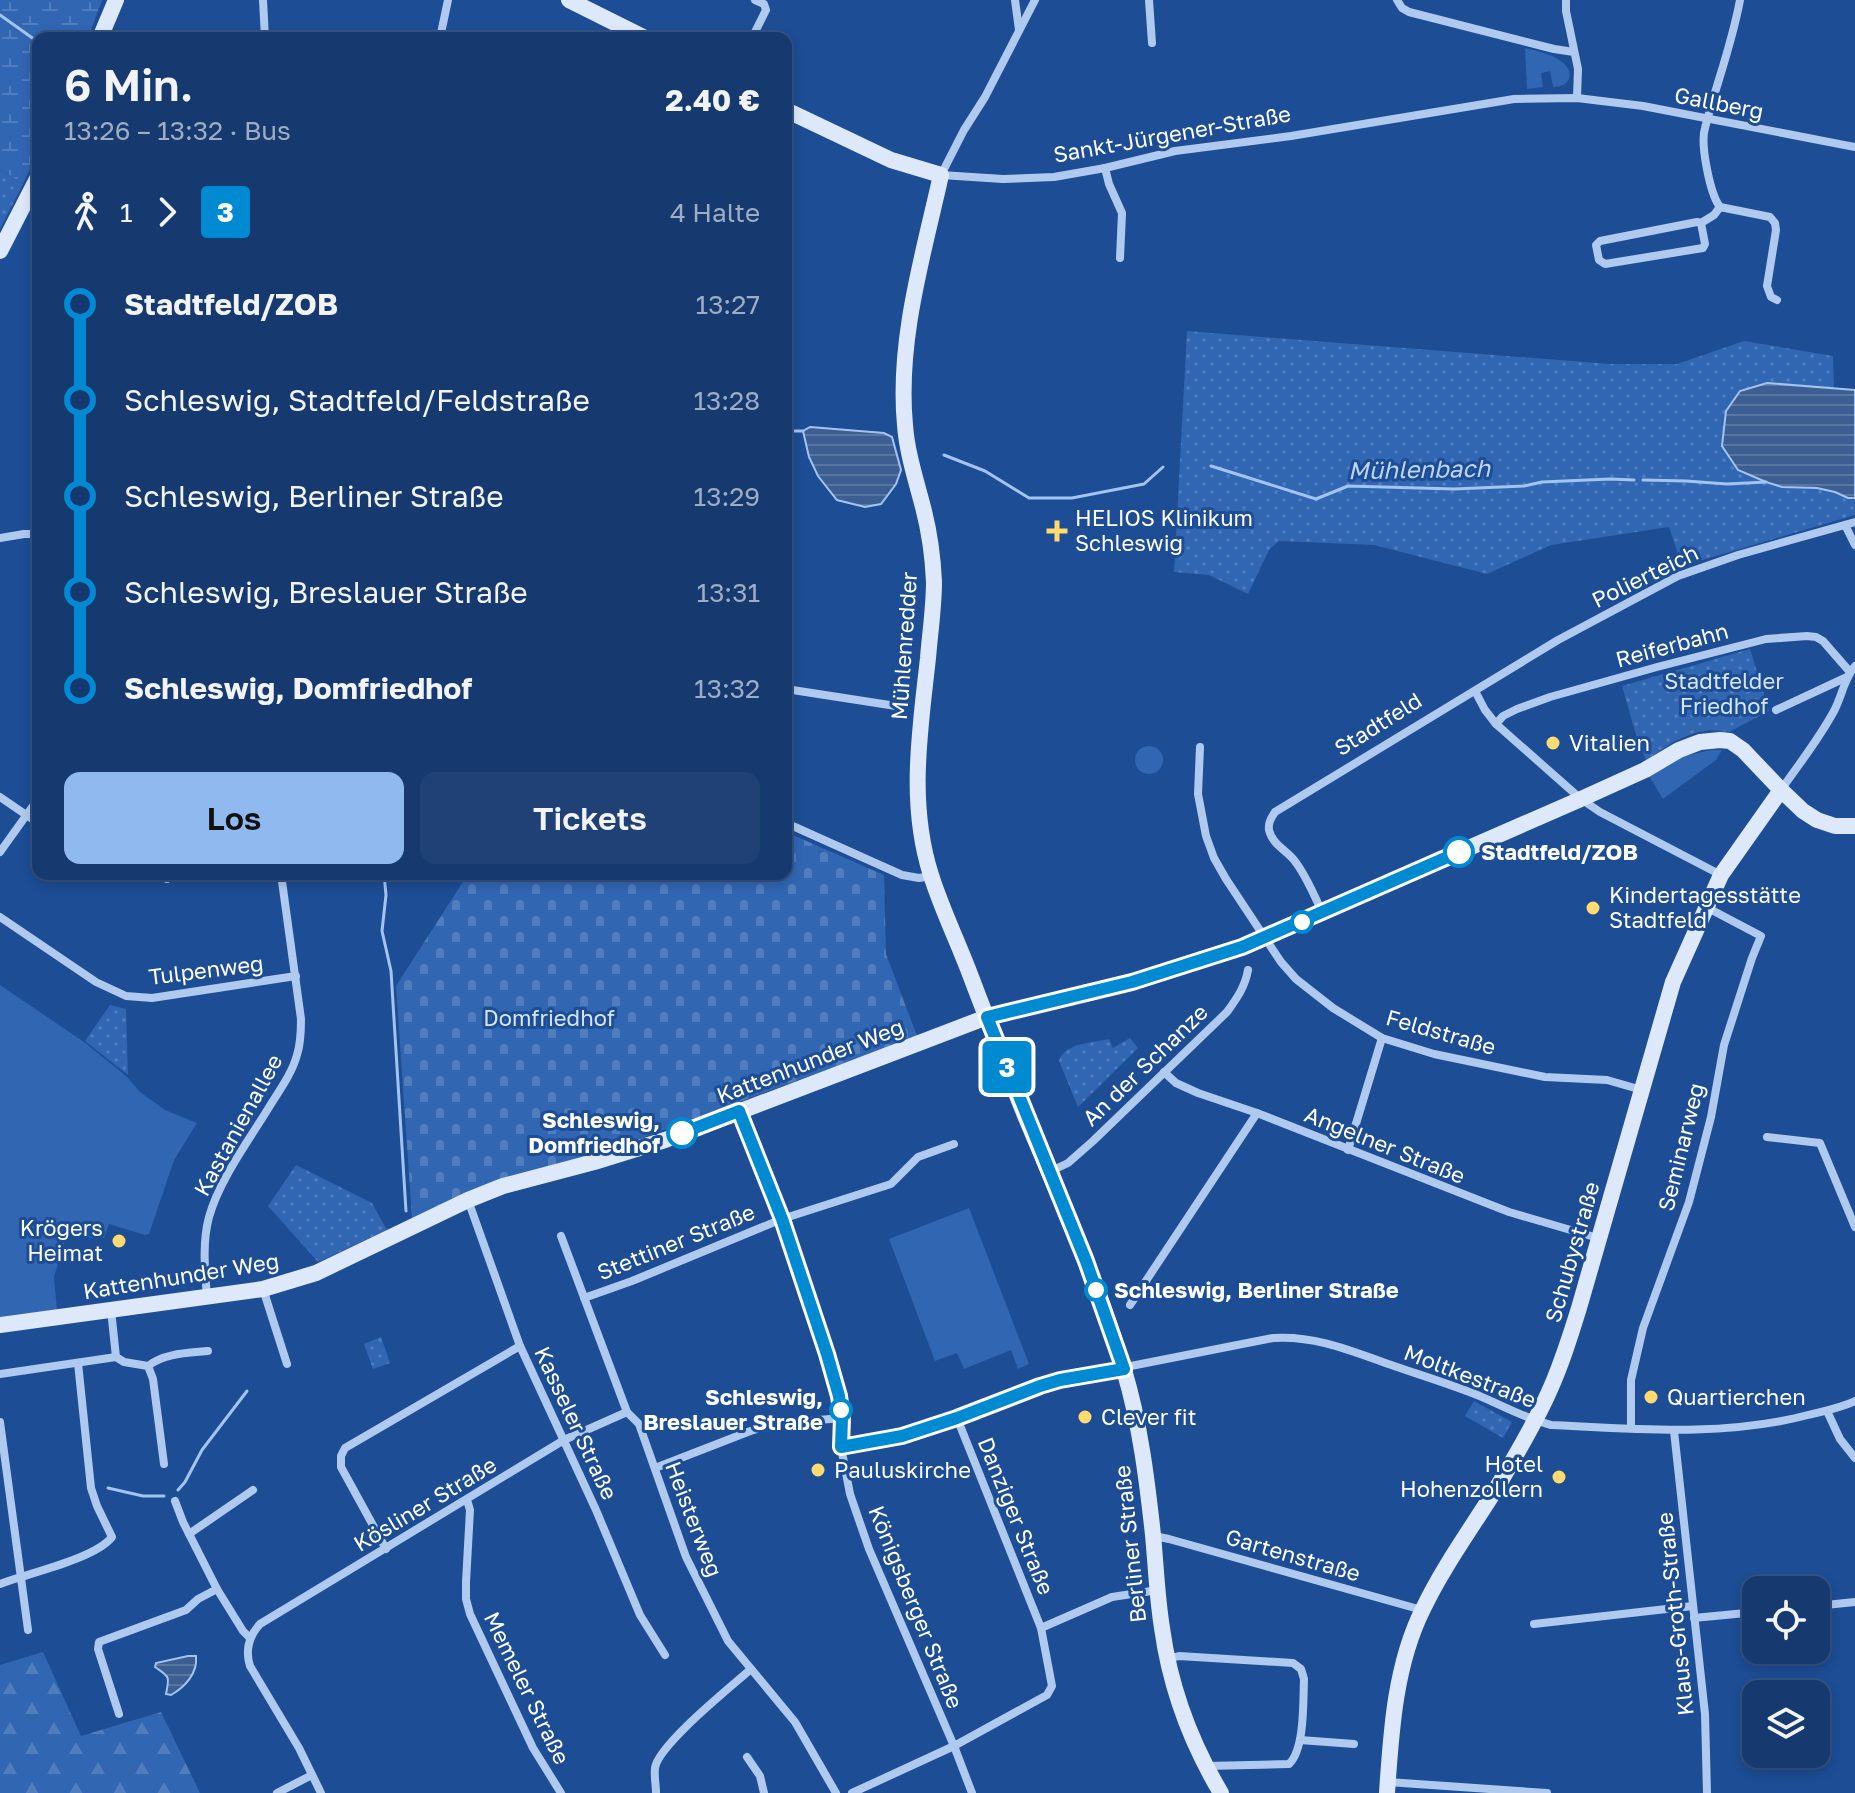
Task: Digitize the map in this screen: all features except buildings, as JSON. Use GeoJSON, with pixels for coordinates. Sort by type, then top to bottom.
{"type":"FeatureCollection","features":[{"type":"Feature","properties":{"kind":"street"},"geometry":{"type":"LineString","coordinates":[[103,32],[116,0]]}},
{"type":"Feature","properties":{"kind":"street"},"geometry":{"type":"LineString","coordinates":[[263,0],[265,32]]}},
{"type":"Feature","properties":{"kind":"street"},"geometry":{"type":"LineString","coordinates":[[441,32],[448,0]]}},
{"type":"Feature","properties":{"kind":"street"},"geometry":{"type":"LineString","coordinates":[[569,0],[633,32]]}},
{"type":"Feature","properties":{"kind":"street"},"geometry":{"type":"LineString","coordinates":[[755,0],[764,4],[766,10],[755,32]]}},
{"type":"Feature","properties":{"kind":"street"},"geometry":{"type":"LineString","coordinates":[[1015,0],[1019,31]]}},
{"type":"Feature","properties":{"kind":"street"},"geometry":{"type":"LineString","coordinates":[[941,175],[1035,0]]}},
{"type":"Feature","properties":{"kind":"street"},"geometry":{"type":"LineString","coordinates":[[1149,0],[1152,43]]}},
{"type":"Feature","properties":{"kind":"street"},"geometry":{"type":"LineString","coordinates":[[1397,0],[1409,12],[1574,52]]}},
{"type":"Feature","properties":{"kind":"street"},"geometry":{"type":"LineString","coordinates":[[1566,0],[1578,69],[1577,98]]}},
{"type":"Feature","properties":{"kind":"street"},"geometry":{"type":"LineString","coordinates":[[1720,207],[1713,191],[1704,130],[1730,47],[1740,0]]}},
{"type":"Feature","properties":{"kind":"street","name":"Gallberg"},"geometry":{"type":"LineString","coordinates":[[1577,98],[1643,106],[1855,147]]}},
{"type":"Feature","properties":{"kind":"street","name":"Sankt-Jürgener-Straße"},"geometry":{"type":"LineString","coordinates":[[792,113],[891,160],[941,175],[1003,179],[1054,177],[1175,151],[1291,136],[1514,99],[1577,98]]}},
{"type":"Feature","properties":{"kind":"street"},"geometry":{"type":"LineString","coordinates":[[1105,168],[1122,213],[1120,258]]}},
{"type":"Feature","properties":{"kind":"street","name":"Mühlenredder"},"geometry":{"type":"LineString","coordinates":[[941,175],[914,299],[905,379],[905,426],[924,512],[934,580],[916,785],[920,834],[931,876],[987,1017]]}},
{"type":"Feature","properties":{"kind":"street"},"geometry":{"type":"LineString","coordinates":[[0,251],[32,189]]}},
{"type":"Feature","properties":{"kind":"street"},"geometry":{"type":"LineString","coordinates":[[1701,223],[1703,248],[1605,264],[1599,260],[1596,245],[1600,241],[1701,223],[1720,207]]}},
{"type":"Feature","properties":{"kind":"street"},"geometry":{"type":"LineString","coordinates":[[1720,207],[1770,217],[1775,223],[1767,286],[1771,297],[1777,300]]}},
{"type":"Feature","properties":{"kind":"street","name":"Polierteich"},"geometry":{"type":"LineString","coordinates":[[1475,691],[1558,640],[1678,576],[1738,555],[1855,522]]}},
{"type":"Feature","properties":{"kind":"street"},"geometry":{"type":"LineString","coordinates":[[1845,525],[1855,545]]}},
{"type":"Feature","properties":{"kind":"street"},"geometry":{"type":"LineString","coordinates":[[0,538],[32,534]]}},
{"type":"Feature","properties":{"kind":"street","name":"Reiferbahn"},"geometry":{"type":"LineString","coordinates":[[1496,724],[1503,716],[1550,697],[1766,639],[1816,637],[1851,672]]}},
{"type":"Feature","properties":{"kind":"street"},"geometry":{"type":"LineString","coordinates":[[1776,710],[1851,672]]}},
{"type":"Feature","properties":{"kind":"street","name":"Schubystraße"},"geometry":{"type":"LineString","coordinates":[[1387,1787],[1394,1710],[1410,1642],[1422,1610],[1550,1392],[1600,1238],[1673,982],[1721,875],[1823,730],[1851,672]]}},
{"type":"Feature","properties":{"kind":"street"},"geometry":{"type":"LineString","coordinates":[[792,690],[896,706]]}},
{"type":"Feature","properties":{"kind":"street"},"geometry":{"type":"LineString","coordinates":[[1475,691],[1496,724],[1581,799],[1721,875]]}},
{"type":"Feature","properties":{"kind":"street","name":"Stadtfeld"},"geometry":{"type":"LineString","coordinates":[[1322,913],[1293,858],[1269,832],[1275,812],[1475,691]]}},
{"type":"Feature","properties":{"kind":"street"},"geometry":{"type":"LineString","coordinates":[[1581,799],[1645,770],[1679,750],[1710,740],[1730,741],[1743,750],[1803,811],[1835,826],[1855,826]]}},
{"type":"Feature","properties":{"kind":"street","name":"Feldstraße"},"geometry":{"type":"LineString","coordinates":[[1200,747],[1198,794],[1206,836],[1214,858],[1281,962],[1296,979],[1333,1008],[1382,1038],[1434,1054],[1545,1077],[1607,1080],[1642,1090]]}},
{"type":"Feature","properties":{"kind":"street"},"geometry":{"type":"LineString","coordinates":[[0,797],[32,819]]}},
{"type":"Feature","properties":{"kind":"street","name":"Kattenhunder Weg"},"geometry":{"type":"LineString","coordinates":[[0,1325],[263,1289],[316,1273],[503,1186],[665,1140],[987,1017],[1132,982],[1265,938],[1581,799]]}},
{"type":"Feature","properties":{"kind":"street"},"geometry":{"type":"LineString","coordinates":[[0,852],[32,808]]}},
{"type":"Feature","properties":{"kind":"street"},"geometry":{"type":"LineString","coordinates":[[792,826],[902,875],[919,878],[931,876]]}},
{"type":"Feature","properties":{"kind":"street","name":"Kastanienallee"},"geometry":{"type":"LineString","coordinates":[[207,1298],[205,1247],[208,1220],[215,1200],[289,1076],[301,1042],[296,976],[282,880]]}},
{"type":"Feature","properties":{"kind":"street","name":"Seminarweg"},"geometry":{"type":"LineString","coordinates":[[1631,1428],[1631,1380],[1643,1328],[1689,1202],[1711,1117],[1728,1032],[1761,936],[1706,907]]}},
{"type":"Feature","properties":{"kind":"street","name":"Tulpenweg"},"geometry":{"type":"LineString","coordinates":[[0,917],[96,982],[126,996],[152,998],[296,976]]}},
{"type":"Feature","properties":{"kind":"street","name":"An der Schanze"},"geometry":{"type":"LineString","coordinates":[[1049,1172],[1068,1163],[1085,1148],[1227,1012],[1246,983],[1248,970]]}},
{"type":"Feature","properties":{"kind":"street","name":"Berliner Straße"},"geometry":{"type":"LineString","coordinates":[[987,1017],[1086,1261],[1124,1369],[1141,1447],[1168,1659],[1177,1695],[1205,1766],[1221,1793]]}},
{"type":"Feature","properties":{"kind":"street"},"geometry":{"type":"LineString","coordinates":[[1348,1150],[1382,1038]]}},
{"type":"Feature","properties":{"kind":"street","name":"Angelner Straße"},"geometry":{"type":"LineString","coordinates":[[1164,1072],[1176,1083],[1198,1093],[1257,1113],[1509,1212],[1600,1238]]}},
{"type":"Feature","properties":{"kind":"street","name":"Königsberger Straße"},"geometry":{"type":"LineString","coordinates":[[739,1111],[782,1219],[827,1354],[839,1396],[841,1447],[850,1494],[869,1549],[972,1793]]}},
{"type":"Feature","properties":{"kind":"street"},"geometry":{"type":"LineString","coordinates":[[1130,1305],[1257,1113]]}},
{"type":"Feature","properties":{"kind":"street"},"geometry":{"type":"LineString","coordinates":[[1767,1137],[1820,1143],[1855,1227]]}},
{"type":"Feature","properties":{"kind":"street","name":"Stettiner Straße"},"geometry":{"type":"LineString","coordinates":[[584,1298],[782,1219],[891,1184],[918,1157],[954,1144]]}},
{"type":"Feature","properties":{"kind":"street","name":"Kasseler Straße"},"geometry":{"type":"LineString","coordinates":[[468,1200],[520,1346],[640,1615],[665,1655]]}},
{"type":"Feature","properties":{"kind":"street","name":"Heisterweg"},"geometry":{"type":"LineString","coordinates":[[561,1236],[627,1412],[639,1424],[686,1557],[728,1641],[795,1722],[836,1793]]}},
{"type":"Feature","properties":{"kind":"street"},"geometry":{"type":"LineString","coordinates":[[263,1289],[287,1364]]}},
{"type":"Feature","properties":{"kind":"street"},"geometry":{"type":"LineString","coordinates":[[111,1310],[116,1357]]}},
{"type":"Feature","properties":{"kind":"street","name":"Moltkestraße"},"geometry":{"type":"LineString","coordinates":[[841,1447],[902,1436],[1060,1380],[1273,1338],[1323,1342],[1455,1387],[1551,1425],[1674,1431],[1762,1426],[1855,1401]]}},
{"type":"Feature","properties":{"kind":"street"},"geometry":{"type":"LineString","coordinates":[[386,1549],[341,1467],[345,1448],[520,1346]]}},
{"type":"Feature","properties":{"kind":"street"},"geometry":{"type":"LineString","coordinates":[[0,1374],[116,1357],[124,1362],[148,1366],[156,1360],[179,1354],[208,1351]]}},
{"type":"Feature","properties":{"kind":"street"},"geometry":{"type":"LineString","coordinates":[[0,1584],[76,1559],[106,1546],[112,1537],[91,1488],[78,1363]]}},
{"type":"Feature","properties":{"kind":"street"},"geometry":{"type":"LineString","coordinates":[[148,1366],[153,1379],[164,1464]]}},
{"type":"Feature","properties":{"kind":"street"},"geometry":{"type":"LineString","coordinates":[[1827,1411],[1840,1439],[1855,1458]]}},
{"type":"Feature","properties":{"kind":"street","name":"Kösliner Straße"},"geometry":{"type":"LineString","coordinates":[[250,1638],[260,1624],[564,1440],[627,1412]]}},
{"type":"Feature","properties":{"kind":"street"},"geometry":{"type":"LineString","coordinates":[[655,1468],[753,1430],[783,1423],[842,1418]]}},
{"type":"Feature","properties":{"kind":"street","name":"Danziger Straße"},"geometry":{"type":"LineString","coordinates":[[852,1793],[954,1746],[1047,1695],[1052,1686],[1041,1628],[957,1418]]}},
{"type":"Feature","properties":{"kind":"street"},"geometry":{"type":"LineString","coordinates":[[0,1422],[28,1630]]}},
{"type":"Feature","properties":{"kind":"street","name":"Klaus-Groth-Straße"},"geometry":{"type":"LineString","coordinates":[[1674,1431],[1705,1714],[1707,1793]]}},
{"type":"Feature","properties":{"kind":"street"},"geometry":{"type":"LineString","coordinates":[[189,1534],[253,1490]]}},
{"type":"Feature","properties":{"kind":"street","name":"Memeler Straße"},"geometry":{"type":"LineString","coordinates":[[467,1500],[470,1510],[466,1599],[470,1614],[533,1748],[561,1793]]}},
{"type":"Feature","properties":{"kind":"street"},"geometry":{"type":"LineString","coordinates":[[175,1501],[217,1589],[250,1638],[247,1652],[250,1666],[299,1748],[321,1793]]}},
{"type":"Feature","properties":{"kind":"street"},"geometry":{"type":"LineString","coordinates":[[0,1506],[11,1504]]}},
{"type":"Feature","properties":{"kind":"street","name":"Gartenstraße"},"geometry":{"type":"LineString","coordinates":[[1153,1536],[1422,1610]]}},
{"type":"Feature","properties":{"kind":"street"},"geometry":{"type":"LineString","coordinates":[[119,1714],[98,1649],[99,1642],[186,1610],[217,1589]]}},
{"type":"Feature","properties":{"kind":"street","name":"Danziger Straße"},"geometry":{"type":"LineString","coordinates":[[1041,1628],[1112,1597],[1158,1590]]}},
{"type":"Feature","properties":{"kind":"street"},"geometry":{"type":"LineString","coordinates":[[1830,1605],[1855,1602]]}},
{"type":"Feature","properties":{"kind":"street"},"geometry":{"type":"LineString","coordinates":[[1534,1624],[1693,1606]]}},
{"type":"Feature","properties":{"kind":"street"},"geometry":{"type":"LineString","coordinates":[[1694,1618],[1742,1613]]}},
{"type":"Feature","properties":{"kind":"street"},"geometry":{"type":"LineString","coordinates":[[1168,1659],[1179,1656],[1293,1663],[1301,1669],[1304,1679],[1300,1740],[1295,1758],[1289,1764],[1205,1766]]}},
{"type":"Feature","properties":{"kind":"street"},"geometry":{"type":"LineString","coordinates":[[656,1793],[655,1767],[660,1755],[751,1669]]}},
{"type":"Feature","properties":{"kind":"street"},"geometry":{"type":"LineString","coordinates":[[1300,1740],[1354,1744]]}},
{"type":"Feature","properties":{"kind":"street"},"geometry":{"type":"LineString","coordinates":[[747,1757],[760,1776],[764,1793]]}},
{"type":"Feature","properties":{"kind":"street"},"geometry":{"type":"LineString","coordinates":[[277,1793],[312,1775]]}},
{"type":"Feature","properties":{"kind":"street"},"geometry":{"type":"LineString","coordinates":[[1387,1787],[1547,1793]]}},
{"type":"Feature","properties":{"kind":"green space"},"geometry":{"type":"Polygon","coordinates":[[[0,0],[102,0],[90,32],[32,32],[32,165],[23,184],[0,169],[0,0]]]}},
{"type":"Feature","properties":{"kind":"green space"},"geometry":{"type":"Polygon","coordinates":[[[1525,48],[1562,62],[1570,75],[1567,82],[1553,87],[1550,71],[1541,73],[1543,87],[1527,89],[1525,48]]]}},
{"type":"Feature","properties":{"kind":"green space"},"geometry":{"type":"Polygon","coordinates":[[[0,169],[23,184],[0,229],[0,169]]]}},
{"type":"Feature","properties":{"kind":"green space"},"geometry":{"type":"Polygon","coordinates":[[[1187,331],[1610,364],[1677,364],[1744,341],[1833,356],[1834,388],[1855,390],[1855,515],[1682,566],[1669,527],[1551,545],[1487,574],[1374,545],[1279,541],[1269,550],[1248,594],[1209,575],[1174,572],[1187,331]]]}},
{"type":"Feature","properties":{"kind":"green space","name":"Stadtfelder Friedhof"},"geometry":{"type":"Polygon","coordinates":[[[1750,649],[1769,711],[1729,732],[1710,730],[1694,733],[1646,760],[1622,686],[1750,649]]]}},
{"type":"Feature","properties":{"kind":"green space"},"geometry":{"type":"Polygon","coordinates":[[[1149,746],[1159,750],[1163,760],[1159,770],[1149,774],[1139,770],[1135,760],[1139,750],[1149,746]]]}},
{"type":"Feature","properties":{"kind":"green space"},"geometry":{"type":"Polygon","coordinates":[[[1722,750],[1716,760],[1663,799],[1649,776],[1685,756],[1722,750]]]}},
{"type":"Feature","properties":{"kind":"green space","name":"Domfriedhof"},"geometry":{"type":"Polygon","coordinates":[[[792,835],[884,875],[886,954],[917,1036],[591,1157],[412,1218],[396,986],[464,880],[792,880],[792,835]]]}},
{"type":"Feature","properties":{"kind":"green space"},"geometry":{"type":"Polygon","coordinates":[[[0,985],[84,1042],[165,1110],[197,1123],[174,1160],[149,1234],[109,1224],[104,1238],[91,1238],[68,1230],[54,1277],[57,1310],[0,1317],[0,985]]]}},
{"type":"Feature","properties":{"kind":"green space"},"geometry":{"type":"Polygon","coordinates":[[[110,1005],[126,1009],[128,1075],[85,1041],[110,1005]]]}},
{"type":"Feature","properties":{"kind":"green space"},"geometry":{"type":"Polygon","coordinates":[[[1130,1038],[1138,1048],[1078,1107],[1059,1061],[1062,1055],[1073,1047],[1109,1039],[1113,1048],[1130,1038]]]}},
{"type":"Feature","properties":{"kind":"green space"},"geometry":{"type":"Polygon","coordinates":[[[296,1165],[372,1203],[387,1230],[318,1262],[268,1206],[296,1165]]]}},
{"type":"Feature","properties":{"kind":"green space"},"geometry":{"type":"Polygon","coordinates":[[[969,1208],[1029,1364],[1018,1369],[1011,1350],[964,1369],[957,1353],[935,1361],[889,1239],[969,1208]]]}},
{"type":"Feature","properties":{"kind":"green space"},"geometry":{"type":"Polygon","coordinates":[[[381,1337],[390,1363],[373,1369],[364,1344],[381,1337]]]}},
{"type":"Feature","properties":{"kind":"green space"},"geometry":{"type":"Polygon","coordinates":[[[1474,1401],[1512,1422],[1503,1438],[1465,1416],[1474,1401]]]}},
{"type":"Feature","properties":{"kind":"green space"},"geometry":{"type":"Polygon","coordinates":[[[43,1652],[81,1736],[161,1712],[200,1793],[0,1793],[0,1665],[43,1652]]]}},
{"type":"Feature","properties":{"kind":"shaded area"},"geometry":{"type":"Polygon","coordinates":[[[1767,383],[1855,390],[1855,498],[1817,488],[1782,487],[1738,470],[1722,446],[1726,411],[1740,391],[1767,383]]]}},
{"type":"Feature","properties":{"kind":"shaded area"},"geometry":{"type":"Polygon","coordinates":[[[810,427],[884,433],[892,437],[901,470],[896,484],[881,504],[865,507],[837,500],[818,476],[809,457],[803,431],[810,427]]]}},
{"type":"Feature","properties":{"kind":"shaded area"},"geometry":{"type":"Polygon","coordinates":[[[196,1656],[193,1674],[176,1692],[166,1694],[167,1677],[155,1667],[156,1663],[196,1656]]]}},
{"type":"Feature","properties":{"kind":"waterway","name":"Mühlenbach"},"geometry":{"type":"LineString","coordinates":[[0,15],[32,38]]}},
{"type":"Feature","properties":{"kind":"waterway"},"geometry":{"type":"LineString","coordinates":[[792,431],[803,431]]}},
{"type":"Feature","properties":{"kind":"waterway","name":"Mühlenbach"},"geometry":{"type":"LineString","coordinates":[[944,455],[985,471],[1029,498],[1072,498],[1144,484],[1163,467]]}},
{"type":"Feature","properties":{"kind":"waterway","name":"Mühlenbach"},"geometry":{"type":"LineString","coordinates":[[1211,466],[1316,499],[1348,486],[1454,489],[1524,486],[1542,482],[1634,480]]}},
{"type":"Feature","properties":{"kind":"waterway","name":"Mühlenbach"},"geometry":{"type":"LineString","coordinates":[[1643,480],[1727,484],[1766,482]]}},
{"type":"Feature","properties":{"kind":"waterway"},"geometry":{"type":"LineString","coordinates":[[385,880],[382,931],[391,971],[406,1211]]}},
{"type":"Feature","properties":{"kind":"waterway"},"geometry":{"type":"LineString","coordinates":[[178,1490],[202,1450],[247,1391]]}},
{"type":"Feature","properties":{"kind":"waterway"},"geometry":{"type":"LineString","coordinates":[[108,1488],[143,1496],[164,1496]]}},
{"type":"Feature","properties":{"kind":"bus line","name":"3"},"geometry":{"type":"LineString","coordinates":[[682,1133],[739,1111],[782,1219],[827,1354],[839,1396],[841,1447],[902,1436],[1060,1380],[1124,1369],[1086,1261],[987,1017],[1132,982],[1242,947],[1459,852]]}},
{"type":"Feature","properties":{"kind":"place","name":"HELIOS Klinikum Schleswig"},"geometry":{"type":"Point","coordinates":[1057,531]}},
{"type":"Feature","properties":{"kind":"place","name":"Vitalien"},"geometry":{"type":"Point","coordinates":[1553,743]}},
{"type":"Feature","properties":{"kind":"place","name":"Stadtfeld/ZOB"},"geometry":{"type":"Point","coordinates":[1459,852]}},
{"type":"Feature","properties":{"kind":"place","name":"Kindertagesstätte Stadtfeld"},"geometry":{"type":"Point","coordinates":[1593,908]}},
{"type":"Feature","properties":{"kind":"place","name":"Schleswig, Domfriedhof"},"geometry":{"type":"Point","coordinates":[682,1133]}},
{"type":"Feature","properties":{"kind":"place","name":"Krögers Heimat"},"geometry":{"type":"Point","coordinates":[119,1241]}},
{"type":"Feature","properties":{"kind":"place","name":"Schleswig, Berliner Straße"},"geometry":{"type":"Point","coordinates":[1096,1290]}},
{"type":"Feature","properties":{"kind":"place","name":"Quartierchen"},"geometry":{"type":"Point","coordinates":[1651,1397]}},
{"type":"Feature","properties":{"kind":"place","name":"Schleswig, Breslauer Straße"},"geometry":{"type":"Point","coordinates":[841,1410]}},
{"type":"Feature","properties":{"kind":"place","name":"Clever fit"},"geometry":{"type":"Point","coordinates":[1085,1417]}},
{"type":"Feature","properties":{"kind":"place","name":"Pauluskirche"},"geometry":{"type":"Point","coordinates":[818,1470]}},
{"type":"Feature","properties":{"kind":"place","name":"Hotel Hohenzollern"},"geometry":{"type":"Point","coordinates":[1559,1477]}}]}
